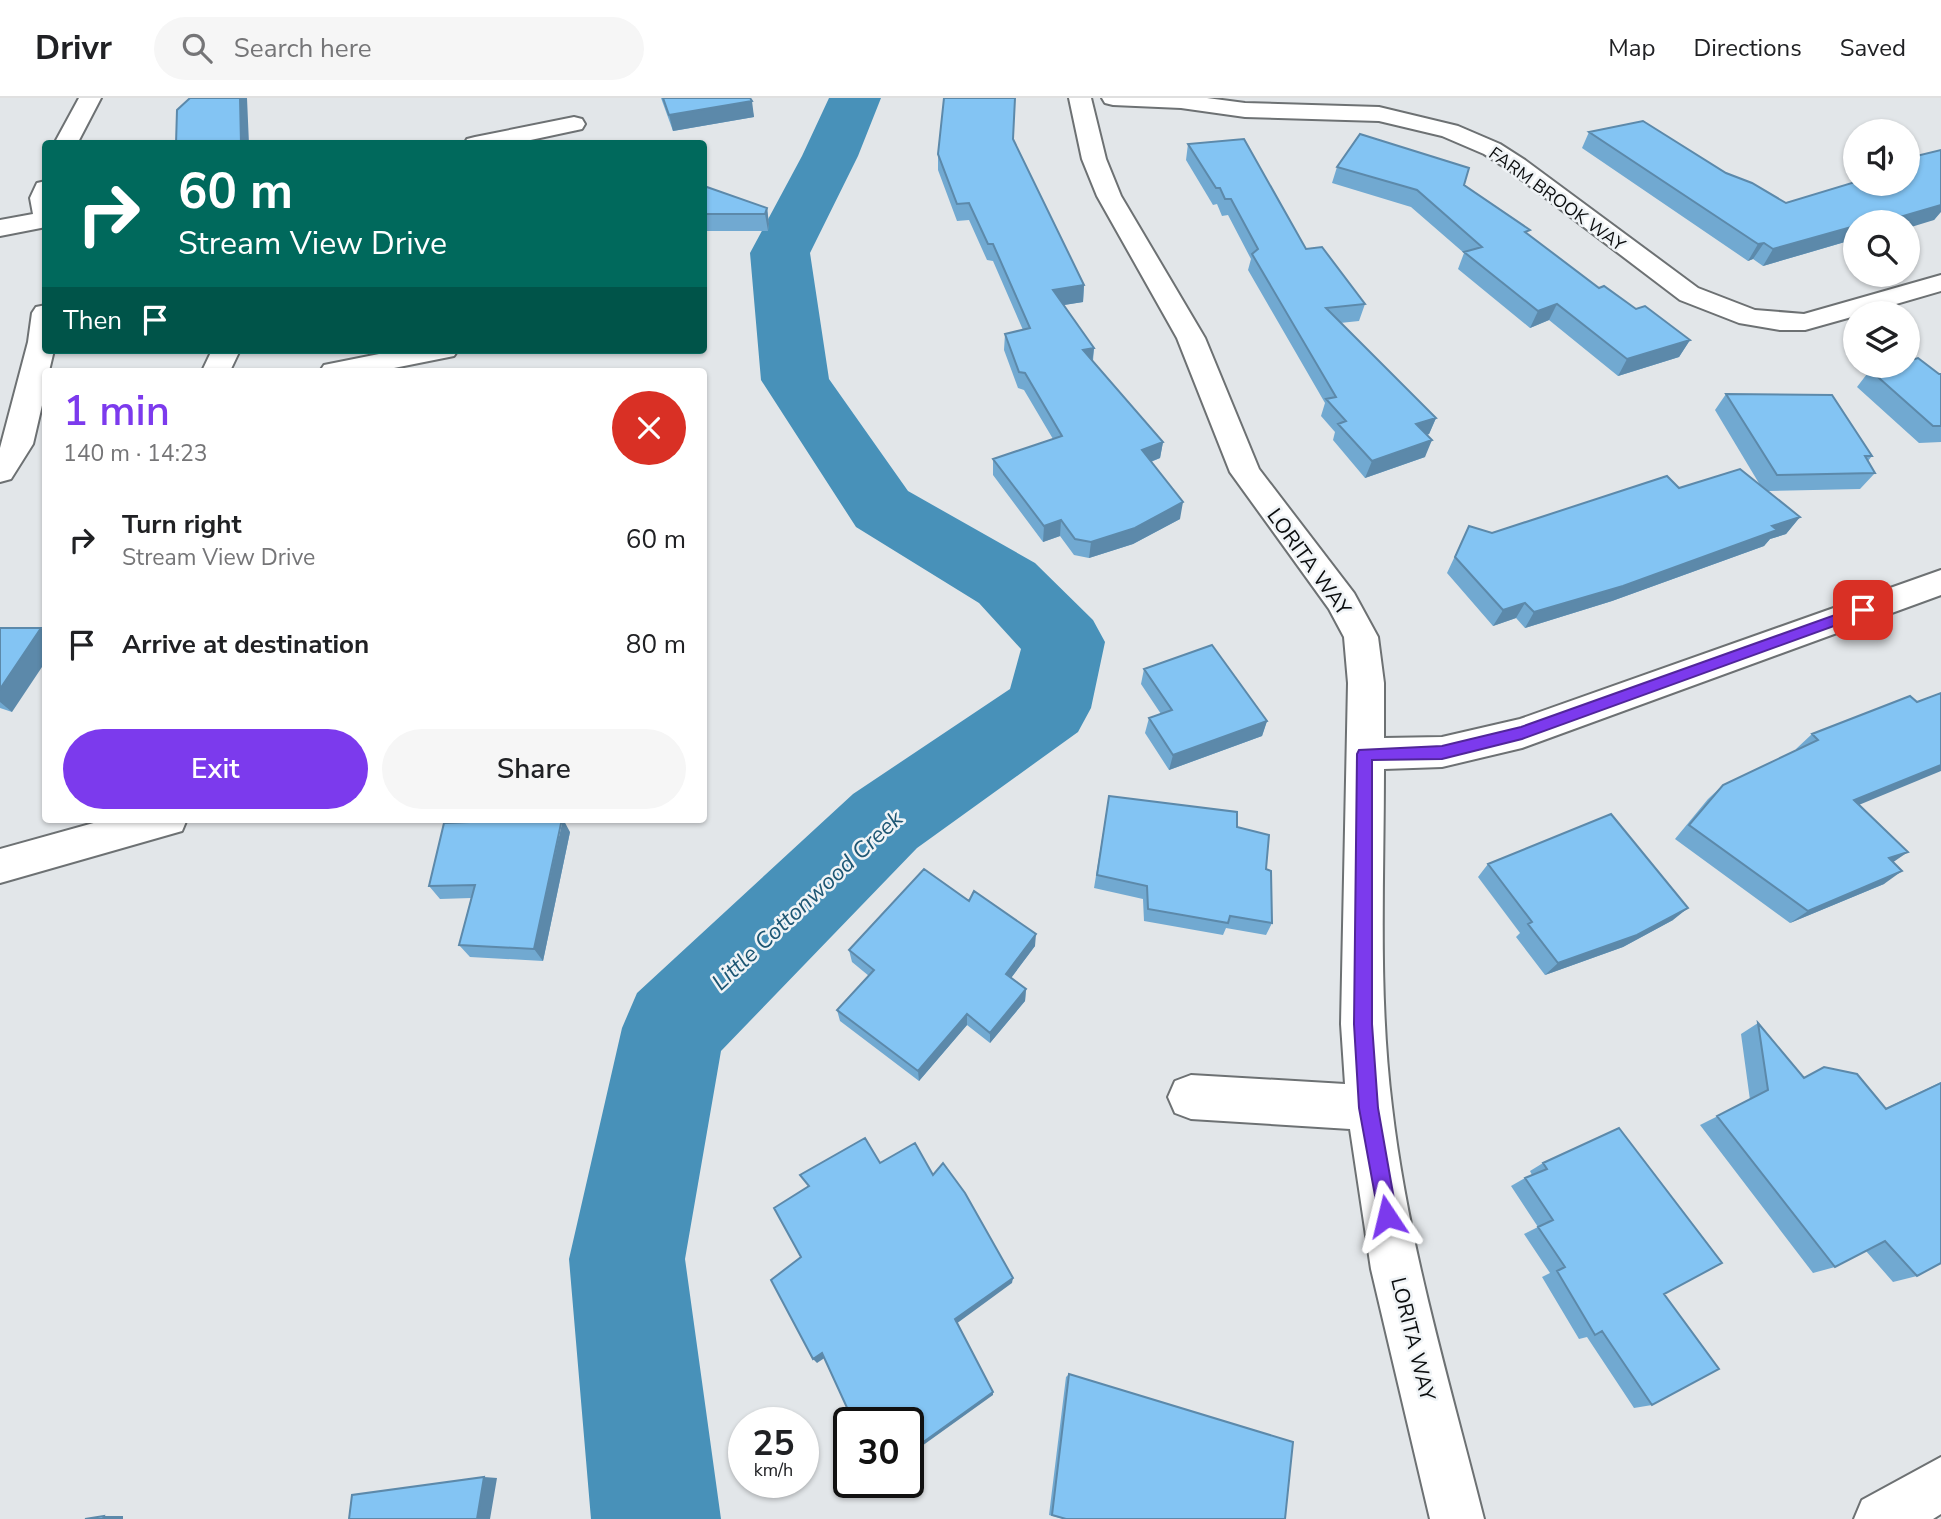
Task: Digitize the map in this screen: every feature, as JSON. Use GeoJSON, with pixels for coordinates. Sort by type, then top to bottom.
{"type":"FeatureCollection","features":[{"type":"Feature","properties":{"kind":"street"},"geometry":{"type":"LineString","coordinates":[[67,140],[90,98]]}},
{"type":"Feature","properties":{"kind":"street","name":"LORITA WAY"},"geometry":{"type":"LineString","coordinates":[[1080,98],[1094,159],[1109,196],[1191,338],[1245,472],[1342,602],[1361,637],[1366,683],[1363,1024],[1368,1108],[1396,1269],[1457,1519]]}},
{"type":"Feature","properties":{"kind":"street","name":"FARM BROOK WAY"},"geometry":{"type":"LineString","coordinates":[[1114,98],[1181,101],[1245,110],[1379,114],[1450,131],[1492,149],[1517,165],[1689,294],[1749,317],[1780,322],[1805,322],[1941,284]]}},
{"type":"Feature","properties":{"kind":"street"},"geometry":{"type":"LineString","coordinates":[[495,140],[574,124]]}},
{"type":"Feature","properties":{"kind":"street"},"geometry":{"type":"LineString","coordinates":[[0,228],[42,218]]}},
{"type":"Feature","properties":{"kind":"street"},"geometry":{"type":"LineString","coordinates":[[0,472],[32,441],[42,342]]}},
{"type":"Feature","properties":{"kind":"street"},"geometry":{"type":"LineString","coordinates":[[350,368],[423,354]]}},
{"type":"Feature","properties":{"kind":"street"},"geometry":{"type":"LineString","coordinates":[[1364,754],[1442,752],[1522,733],[1941,582]]}},
{"type":"Feature","properties":{"kind":"street"},"geometry":{"type":"LineString","coordinates":[[0,866],[154,823]]}},
{"type":"Feature","properties":{"kind":"street"},"geometry":{"type":"LineString","coordinates":[[1191,1097],[1368,1108]]}},
{"type":"Feature","properties":{"kind":"street"},"geometry":{"type":"LineString","coordinates":[[1881,1519],[1941,1484]]}},
{"type":"Feature","properties":{"kind":"building"},"geometry":{"type":"Polygon","coordinates":[[[190,98],[240,98],[241,140],[176,140],[177,110],[190,98]]]}},
{"type":"Feature","properties":{"kind":"building"},"geometry":{"type":"Polygon","coordinates":[[[663,98],[750,98],[752,101],[669,115],[663,98]]]}},
{"type":"Feature","properties":{"kind":"building"},"geometry":{"type":"Polygon","coordinates":[[[944,98],[1015,98],[1013,139],[1084,285],[1053,290],[1094,348],[1083,350],[1163,442],[1142,450],[1183,502],[1135,528],[1091,542],[1075,539],[1061,520],[1044,526],[993,459],[1062,436],[1025,373],[1019,372],[1005,334],[1030,328],[993,244],[988,244],[969,203],[957,204],[938,154],[944,98]]]}},
{"type":"Feature","properties":{"kind":"building"},"geometry":{"type":"Polygon","coordinates":[[[1643,121],[1726,173],[1752,183],[1786,203],[1843,186],[1843,196],[1920,196],[1920,155],[1941,150],[1941,205],[1920,211],[1843,210],[1843,229],[1773,249],[1764,243],[1758,244],[1589,132],[1643,121]]]}},
{"type":"Feature","properties":{"kind":"building"},"geometry":{"type":"Polygon","coordinates":[[[1360,134],[1469,168],[1464,185],[1530,230],[1525,232],[1599,288],[1604,286],[1636,309],[1645,306],[1690,340],[1627,359],[1557,304],[1538,311],[1464,252],[1482,247],[1417,190],[1337,167],[1360,134]]]}},
{"type":"Feature","properties":{"kind":"building"},"geometry":{"type":"Polygon","coordinates":[[[1244,139],[1306,249],[1322,247],[1365,304],[1326,308],[1436,418],[1416,424],[1432,440],[1372,461],[1338,424],[1346,421],[1326,399],[1336,397],[1252,254],[1258,249],[1231,199],[1225,199],[1220,188],[1216,188],[1188,144],[1244,139]]]}},
{"type":"Feature","properties":{"kind":"building"},"geometry":{"type":"Polygon","coordinates":[[[707,187],[767,208],[765,214],[707,214],[707,187]]]}},
{"type":"Feature","properties":{"kind":"building"},"geometry":{"type":"Polygon","coordinates":[[[1920,360],[1941,374],[1941,426],[1933,426],[1879,378],[1920,378],[1920,360]]]}},
{"type":"Feature","properties":{"kind":"building"},"geometry":{"type":"Polygon","coordinates":[[[1726,394],[1832,395],[1872,456],[1865,456],[1875,473],[1777,475],[1726,394]]]}},
{"type":"Feature","properties":{"kind":"building"},"geometry":{"type":"Polygon","coordinates":[[[1740,469],[1800,517],[1772,526],[1777,530],[1623,586],[1534,612],[1525,603],[1503,610],[1455,557],[1469,526],[1492,533],[1667,476],[1679,488],[1740,469]]]}},
{"type":"Feature","properties":{"kind":"building"},"geometry":{"type":"Polygon","coordinates":[[[0,628],[41,628],[0,689],[0,628]]]}},
{"type":"Feature","properties":{"kind":"building"},"geometry":{"type":"Polygon","coordinates":[[[1212,645],[1267,721],[1173,755],[1149,718],[1172,710],[1144,669],[1212,645]]]}},
{"type":"Feature","properties":{"kind":"building"},"geometry":{"type":"Polygon","coordinates":[[[1941,693],[1941,765],[1854,800],[1908,852],[1889,858],[1902,871],[1808,911],[1689,825],[1723,785],[1818,740],[1812,734],[1910,696],[1917,702],[1941,693]]]}},
{"type":"Feature","properties":{"kind":"building"},"geometry":{"type":"Polygon","coordinates":[[[1109,796],[1237,812],[1237,827],[1269,835],[1266,869],[1271,871],[1272,923],[1230,916],[1228,923],[1148,909],[1147,886],[1097,875],[1109,796]]]}},
{"type":"Feature","properties":{"kind":"building"},"geometry":{"type":"Polygon","coordinates":[[[1611,814],[1688,908],[1637,935],[1558,963],[1528,924],[1532,922],[1488,864],[1611,814]]]}},
{"type":"Feature","properties":{"kind":"building"},"geometry":{"type":"Polygon","coordinates":[[[444,823],[561,823],[534,949],[459,945],[475,885],[429,886],[444,823]]]}},
{"type":"Feature","properties":{"kind":"building"},"geometry":{"type":"Polygon","coordinates":[[[924,869],[969,901],[974,891],[1036,934],[1006,974],[1026,989],[990,1033],[967,1014],[918,1071],[837,1010],[874,970],[849,950],[924,869]]]}},
{"type":"Feature","properties":{"kind":"building"},"geometry":{"type":"Polygon","coordinates":[[[1758,1023],[1804,1078],[1824,1067],[1857,1074],[1886,1109],[1941,1083],[1941,1263],[1917,1276],[1885,1241],[1835,1267],[1717,1116],[1768,1090],[1758,1023]]]}},
{"type":"Feature","properties":{"kind":"building"},"geometry":{"type":"Polygon","coordinates":[[[1619,1128],[1722,1263],[1664,1294],[1719,1369],[1652,1405],[1602,1331],[1595,1335],[1557,1271],[1565,1267],[1538,1227],[1553,1220],[1525,1178],[1547,1169],[1543,1163],[1619,1128]]]}},
{"type":"Feature","properties":{"kind":"building"},"geometry":{"type":"Polygon","coordinates":[[[865,1138],[880,1163],[915,1143],[933,1175],[943,1163],[965,1193],[1013,1278],[955,1319],[993,1392],[924,1442],[924,1407],[847,1407],[822,1353],[813,1359],[771,1280],[801,1257],[774,1208],[809,1186],[800,1175],[865,1138]]]}},
{"type":"Feature","properties":{"kind":"building"},"geometry":{"type":"Polygon","coordinates":[[[1069,1374],[1293,1442],[1285,1519],[1066,1519],[1052,1515],[1069,1374]]]}},
{"type":"Feature","properties":{"kind":"building"},"geometry":{"type":"Polygon","coordinates":[[[484,1477],[477,1519],[349,1519],[352,1495],[484,1477]]]}},
{"type":"Feature","properties":{"kind":"waterway","name":"Little Cottonwood Creek"},"geometry":{"type":"LineString","coordinates":[[656,1519],[627,1259],[673,1028],[885,821],[1048,708],[1064,642],[1007,583],[882,509],[795,380],[780,253],[830,156],[855,98]]}},
{"type":"Feature","properties":{"kind":"route"},"geometry":{"type":"LineString","coordinates":[[1387,1216],[1368,1108],[1363,1024],[1364,754],[1442,752],[1522,733],[1863,610]]}}]}
